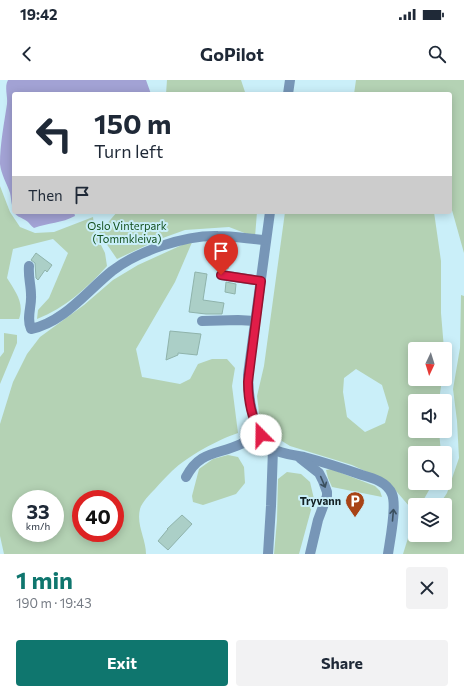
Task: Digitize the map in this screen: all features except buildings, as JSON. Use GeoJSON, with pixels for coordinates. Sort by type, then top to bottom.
{"type":"FeatureCollection","features":[{"type":"Feature","properties":{"kind":"street"},"geometry":{"type":"LineString","coordinates":[[288,92],[290,80]]}},
{"type":"Feature","properties":{"kind":"street"},"geometry":{"type":"LineString","coordinates":[[270,214],[255,321],[248,390],[252,411],[258,430],[263,440],[273,449],[369,477],[388,488],[393,496],[388,554]]}},
{"type":"Feature","properties":{"kind":"street"},"geometry":{"type":"LineString","coordinates":[[29,266],[28,274],[31,295],[29,323],[31,329],[42,326],[54,320],[74,305],[111,272],[123,264],[170,243],[183,239],[216,236],[266,240]]}},
{"type":"Feature","properties":{"kind":"street"},"geometry":{"type":"LineString","coordinates":[[221,275],[261,281]]}},
{"type":"Feature","properties":{"kind":"street"},"geometry":{"type":"LineString","coordinates":[[202,320],[255,321]]}},
{"type":"Feature","properties":{"kind":"street"},"geometry":{"type":"LineString","coordinates":[[186,477],[190,469],[201,459],[213,452],[243,442],[258,430]]}},
{"type":"Feature","properties":{"kind":"street"},"geometry":{"type":"LineString","coordinates":[[268,554],[273,449]]}},
{"type":"Feature","properties":{"kind":"street"},"geometry":{"type":"LineString","coordinates":[[297,455],[319,473],[327,492],[327,496],[318,520],[310,554]]}},
{"type":"Feature","properties":{"kind":"green space"},"geometry":{"type":"Polygon","coordinates":[[[167,80],[241,80],[245,92],[166,92],[167,80]]]}},
{"type":"Feature","properties":{"kind":"green space"},"geometry":{"type":"Polygon","coordinates":[[[356,80],[464,80],[464,253],[452,210],[452,92],[354,92],[356,80]]]}},
{"type":"Feature","properties":{"kind":"green space"},"geometry":{"type":"Polygon","coordinates":[[[0,186],[10,212],[20,227],[35,233],[54,232],[93,217],[95,233],[105,253],[107,266],[92,282],[75,297],[57,309],[37,319],[38,310],[49,298],[68,253],[53,239],[13,249],[7,278],[20,302],[21,313],[19,319],[0,319],[0,186]]]}},
{"type":"Feature","properties":{"kind":"green space","name":"Oslo Vinterpark (Tommkleiva)"},"geometry":{"type":"Polygon","coordinates":[[[115,214],[257,214],[255,237],[229,227],[185,230],[160,239],[117,259],[99,233],[115,214]]]}},
{"type":"Feature","properties":{"kind":"green space"},"geometry":{"type":"Polygon","coordinates":[[[285,214],[434,214],[441,261],[441,313],[443,342],[408,342],[408,386],[441,386],[440,394],[408,394],[408,438],[440,438],[440,446],[408,446],[408,490],[429,490],[425,498],[408,498],[408,505],[397,492],[380,478],[352,465],[290,446],[269,433],[260,421],[257,396],[264,366],[285,214]],[[356,369],[344,378],[343,392],[347,417],[365,432],[385,423],[389,408],[382,385],[356,369]]]}},
{"type":"Feature","properties":{"kind":"green space"},"geometry":{"type":"Polygon","coordinates":[[[193,240],[175,282],[136,349],[142,377],[180,384],[190,379],[198,364],[212,359],[227,359],[235,368],[232,386],[238,433],[212,444],[194,454],[172,471],[144,501],[140,509],[139,521],[146,548],[146,554],[4,554],[0,536],[0,424],[13,382],[27,354],[40,337],[84,305],[113,280],[138,265],[193,240]]]}},
{"type":"Feature","properties":{"kind":"green space"},"geometry":{"type":"Polygon","coordinates":[[[461,295],[464,296],[464,554],[403,554],[408,538],[408,542],[452,542],[452,498],[444,498],[448,490],[452,490],[452,478],[459,458],[457,421],[453,389],[460,348],[461,295]]]}},
{"type":"Feature","properties":{"kind":"green space"},"geometry":{"type":"Polygon","coordinates":[[[4,333],[17,335],[17,343],[0,384],[0,357],[4,352],[4,333]]]}},
{"type":"Feature","properties":{"kind":"green space"},"geometry":{"type":"Polygon","coordinates":[[[228,455],[238,457],[244,467],[245,483],[236,494],[203,505],[193,502],[192,496],[199,469],[213,459],[228,455]]]}},
{"type":"Feature","properties":{"kind":"green space"},"geometry":{"type":"Polygon","coordinates":[[[331,469],[375,486],[380,491],[382,497],[332,487],[326,470],[331,469]]]}},
{"type":"Feature","properties":{"kind":"green space"},"geometry":{"type":"Polygon","coordinates":[[[287,472],[301,474],[310,482],[314,499],[299,554],[274,554],[278,479],[287,472]]]}},
{"type":"Feature","properties":{"kind":"water"},"geometry":{"type":"Polygon","coordinates":[[[8,80],[146,80],[150,92],[12,92],[12,204],[10,193],[0,164],[1,142],[7,104],[8,80]]]}},
{"type":"Feature","properties":{"kind":"water"},"geometry":{"type":"Polygon","coordinates":[[[16,214],[74,214],[75,216],[34,228],[28,222],[16,214]]]}},
{"type":"Feature","properties":{"kind":"place","name":"Tryvann"},"geometry":{"type":"Point","coordinates":[355,518]}},
{"type":"Feature","properties":{"kind":"route"},"geometry":{"type":"LineString","coordinates":[[221,275],[261,281],[252,340],[248,382],[252,411],[261,435]]}}]}
